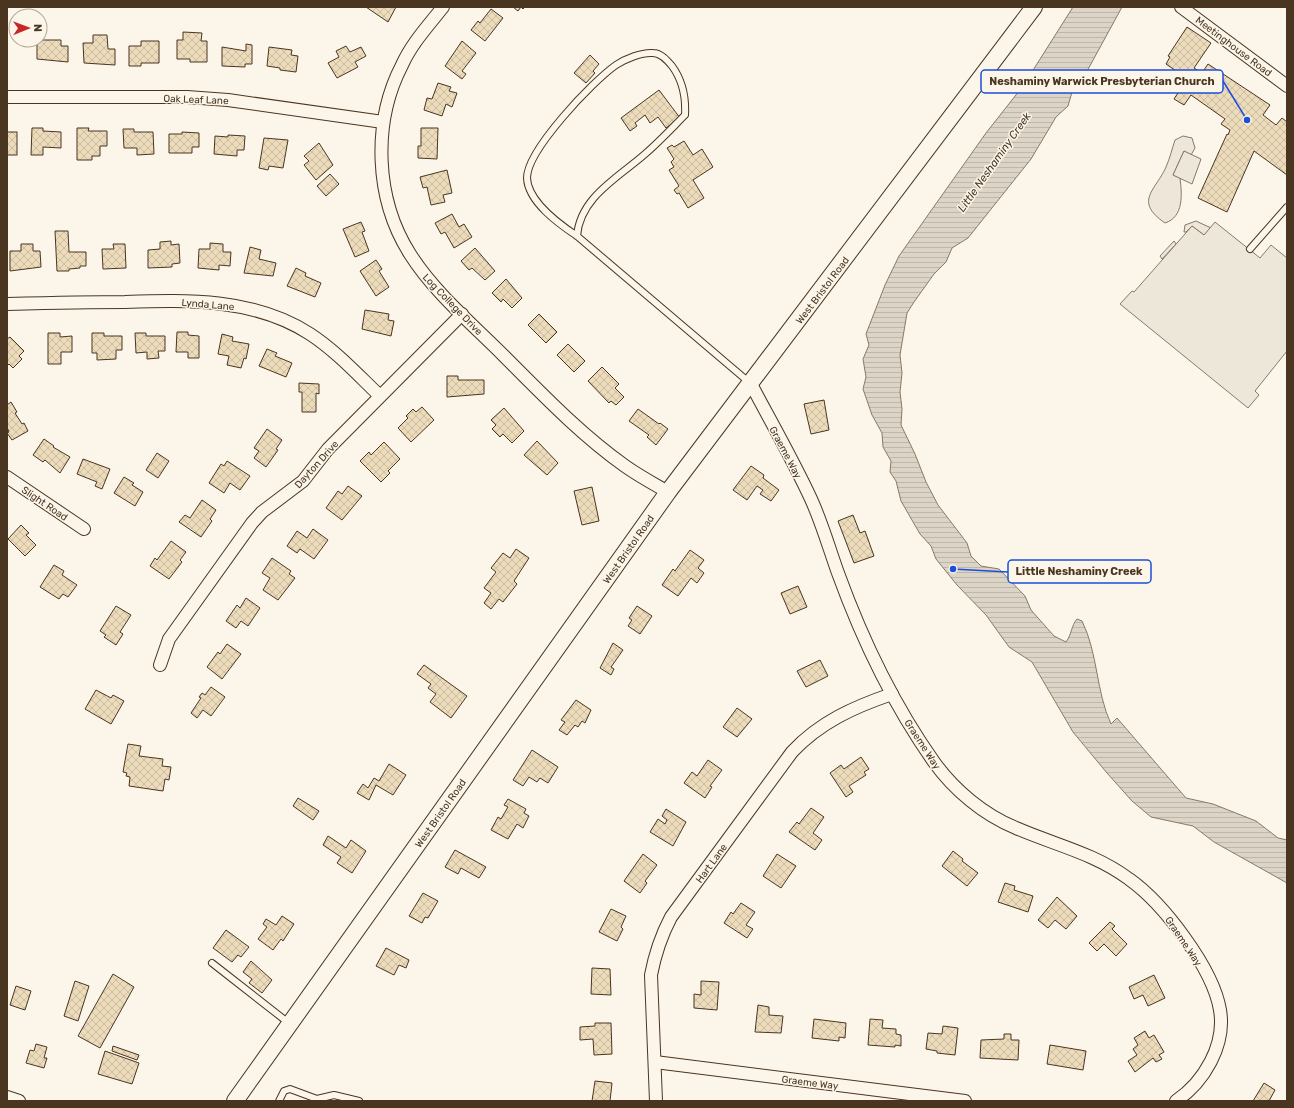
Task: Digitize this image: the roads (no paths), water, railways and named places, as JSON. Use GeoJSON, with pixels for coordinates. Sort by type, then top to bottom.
{"type":"FeatureCollection","features":[{"type":"Feature","properties":{"kind":"main road","name":"West Bristol Road"},"geometry":{"type":"LineString","coordinates":[[235,1101],[668,492],[1034,7]]}},
{"type":"Feature","properties":{"kind":"street","name":"Log College Drive"},"geometry":{"type":"LineString","coordinates":[[443,7],[414,43],[401,66],[392,90],[384,122],[382,163],[388,203],[398,232],[423,273],[564,416],[594,443],[627,467],[668,492]]}},
{"type":"Feature","properties":{"kind":"street","name":"Meetinghouse Road"},"geometry":{"type":"LineString","coordinates":[[1181,7],[1287,86]]}},
{"type":"Feature","properties":{"kind":"street","name":"Oak Leaf Lane"},"geometry":{"type":"LineString","coordinates":[[7,97],[179,97],[228,100],[384,122]]}},
{"type":"Feature","properties":{"kind":"street","name":"Lynda Lane"},"geometry":{"type":"LineString","coordinates":[[7,304],[187,300],[247,308],[292,324],[310,334],[329,349],[380,396]]}},
{"type":"Feature","properties":{"kind":"street","name":"Dayton Drive"},"geometry":{"type":"LineString","coordinates":[[160,664],[163,652],[169,639],[252,523],[262,512],[303,481],[328,449],[462,314]]}},
{"type":"Feature","properties":{"kind":"street","name":"Graeme Way"},"geometry":{"type":"LineString","coordinates":[[751,384],[811,498],[853,612],[879,670],[892,694],[936,765],[964,796],[986,812],[1011,826],[1080,851],[1106,863],[1130,879],[1152,898],[1186,940],[1200,963],[1216,994],[1221,1021],[1219,1037],[1207,1068],[1198,1080],[1176,1101]]}},
{"type":"Feature","properties":{"kind":"street","name":"Slight Road"},"geometry":{"type":"LineString","coordinates":[[7,477],[84,529]]}},
{"type":"Feature","properties":{"kind":"street","name":"Hart Lane"},"geometry":{"type":"LineString","coordinates":[[656,1101],[651,975],[662,934],[671,917],[792,752],[803,740],[847,711],[892,694]]}},
{"type":"Feature","properties":{"kind":"street","name":"Graeme Way"},"geometry":{"type":"LineString","coordinates":[[655,1062],[965,1101]]}},
{"type":"Feature","properties":{"kind":"street"},"geometry":{"type":"LineString","coordinates":[[7,1097],[20,1101]]}},
{"type":"Feature","properties":{"kind":"lane"},"geometry":{"type":"LineString","coordinates":[[577,236],[578,223],[586,207],[611,180],[645,154],[685,115],[686,99],[676,72],[666,59],[655,53],[642,54],[617,64],[599,78],[560,120],[533,159],[527,178],[533,196],[546,212],[563,227],[577,236],[751,384]]}},
{"type":"Feature","properties":{"kind":"lane"},"geometry":{"type":"LineString","coordinates":[[1250,249],[1287,207]]}},
{"type":"Feature","properties":{"kind":"lane"},"geometry":{"type":"LineString","coordinates":[[212,963],[290,1024]]}},
{"type":"Feature","properties":{"kind":"lane"},"geometry":{"type":"LineString","coordinates":[[279,1101],[284,1091],[290,1089],[316,1099],[334,1095],[358,1101]]}},
{"type":"Feature","properties":{"kind":"water"},"geometry":{"type":"Polygon","coordinates":[[[1073,7],[1122,7],[1086,73],[1072,92],[1068,106],[1056,117],[1031,159],[968,238],[952,248],[946,262],[934,274],[907,313],[900,355],[902,373],[900,392],[902,409],[901,425],[926,482],[938,505],[967,543],[971,556],[981,566],[999,569],[1025,596],[1031,610],[1054,636],[1066,642],[1077,619],[1082,621],[1091,646],[1102,699],[1111,724],[1117,718],[1186,798],[1213,804],[1256,821],[1278,838],[1287,840],[1287,883],[1214,842],[1193,826],[1151,817],[1132,801],[1107,773],[1073,732],[1032,662],[1009,647],[986,615],[957,585],[936,559],[931,546],[920,534],[901,501],[896,481],[890,472],[891,461],[883,447],[882,433],[872,415],[863,389],[866,377],[863,359],[869,345],[866,334],[885,285],[899,256],[986,133],[1023,86],[1073,7]]]}},
{"type":"Feature","properties":{"kind":"place","name":"Neshaminy Warwick Presbyterian Church"},"geometry":{"type":"Point","coordinates":[1247,120]}},
{"type":"Feature","properties":{"kind":"place","name":"Little Neshaminy Creek"},"geometry":{"type":"Point","coordinates":[953,569]}}]}
